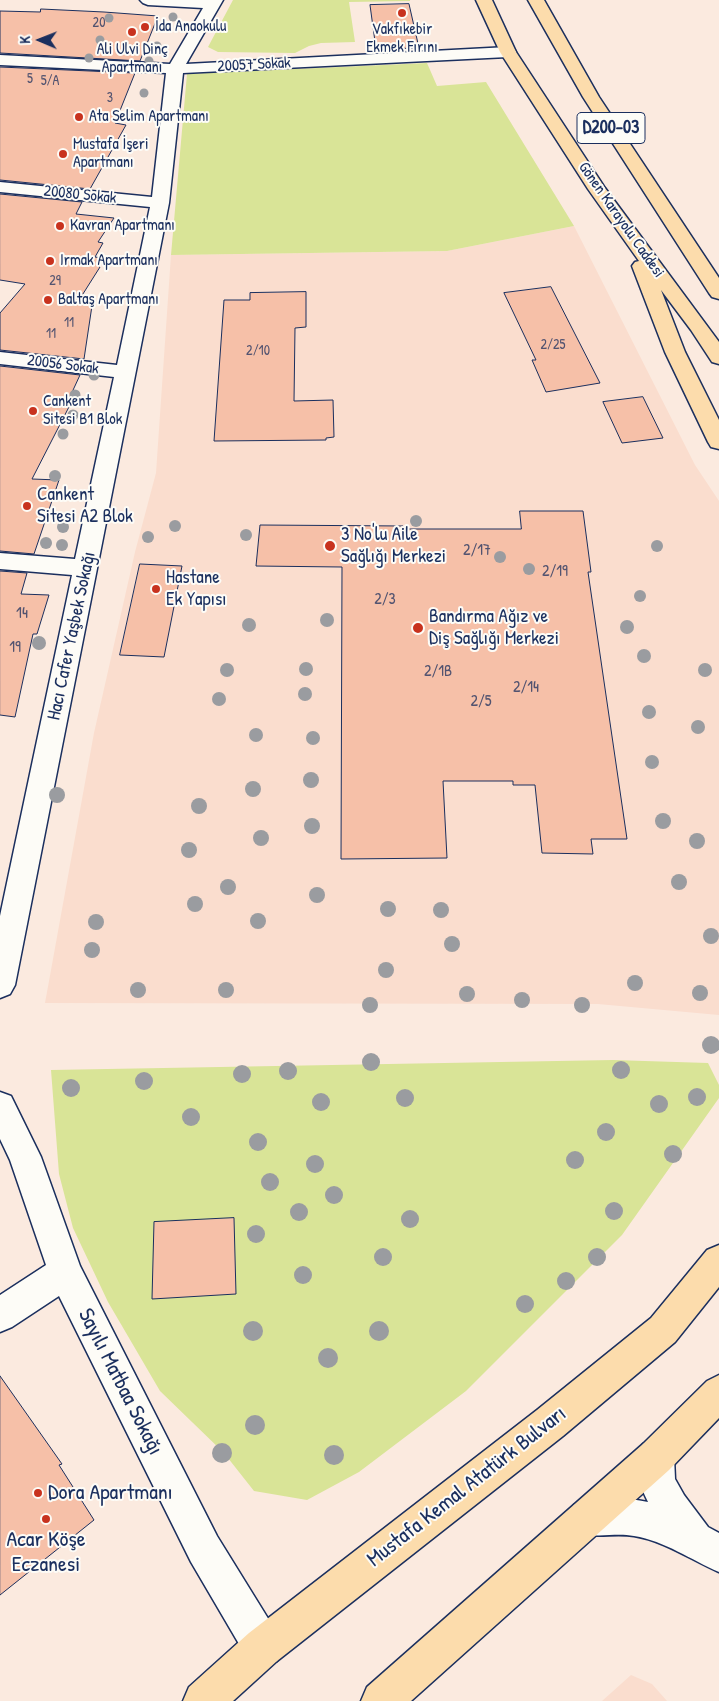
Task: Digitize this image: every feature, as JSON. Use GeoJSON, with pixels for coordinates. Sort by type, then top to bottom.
{"type":"FeatureCollection","features":[{"type":"Feature","properties":{"kind":"main road","name":"Gönen Karayolu Caddesi"},"geometry":{"type":"LineString","coordinates":[[484,0],[508,52],[632,239],[700,328],[719,358]]}},
{"type":"Feature","properties":{"kind":"main road","name":"D200-03"},"geometry":{"type":"LineString","coordinates":[[536,0],[591,98],[719,293]]}},
{"type":"Feature","properties":{"kind":"main road"},"geometry":{"type":"LineString","coordinates":[[632,239],[675,352],[719,442]]}},
{"type":"Feature","properties":{"kind":"main road"},"geometry":{"type":"LineString","coordinates":[[692,252],[719,277]]}},
{"type":"Feature","properties":{"kind":"main road","name":"Mustafa Kemal Atatürk Bulvarı"},"geometry":{"type":"LineString","coordinates":[[203,1701],[263,1647],[550,1423],[663,1330],[719,1261]]}},
{"type":"Feature","properties":{"kind":"main road"},"geometry":{"type":"LineString","coordinates":[[381,1701],[656,1457],[719,1393]]}},
{"type":"Feature","properties":{"kind":"street"},"geometry":{"type":"LineString","coordinates":[[148,0],[214,2]]}},
{"type":"Feature","properties":{"kind":"street","name":"Hacı Cafer Yaşbek Sokağı"},"geometry":{"type":"LineString","coordinates":[[0,985],[160,203],[175,69],[214,2]]}},
{"type":"Feature","properties":{"kind":"street","name":"20057 Sokak"},"geometry":{"type":"LineString","coordinates":[[0,60],[175,69],[508,52]]}},
{"type":"Feature","properties":{"kind":"street","name":"20080 Sokak"},"geometry":{"type":"LineString","coordinates":[[0,187],[160,203]]}},
{"type":"Feature","properties":{"kind":"street","name":"20056 Sokak"},"geometry":{"type":"LineString","coordinates":[[0,358],[125,372]]}},
{"type":"Feature","properties":{"kind":"street"},"geometry":{"type":"LineString","coordinates":[[0,561],[85,568]]}},
{"type":"Feature","properties":{"kind":"street","name":"Sayılı Matbaa Sokağı"},"geometry":{"type":"LineString","coordinates":[[0,1106],[25,1157],[65,1272],[204,1549],[263,1647]]}},
{"type":"Feature","properties":{"kind":"street"},"geometry":{"type":"LineString","coordinates":[[0,1315],[65,1272]]}},
{"type":"Feature","properties":{"kind":"street"},"geometry":{"type":"LineString","coordinates":[[656,1457],[657,1482],[671,1508],[708,1547]]}},
{"type":"Feature","properties":{"kind":"street"},"geometry":{"type":"LineString","coordinates":[[587,1518],[633,1518],[663,1524],[708,1547]]}},
{"type":"Feature","properties":{"kind":"shaded area","name":"Bandırma Ağız ve Diş Sağlığı Merkezi"},"geometry":{"type":"Polygon","coordinates":[[[574,226],[695,465],[719,501],[719,1015],[598,1004],[45,1003],[94,733],[135,552],[156,473],[171,255],[447,251],[574,226]]]}},
{"type":"Feature","properties":{"kind":"shaded area"},"geometry":{"type":"Polygon","coordinates":[[[631,1675],[652,1684],[667,1701],[602,1701],[631,1675]]]}},
{"type":"Feature","properties":{"kind":"green space"},"geometry":{"type":"Polygon","coordinates":[[[233,0],[410,1],[349,2],[355,42],[321,43],[309,46],[295,53],[218,52],[208,47],[233,0]]]}},
{"type":"Feature","properties":{"kind":"green space"},"geometry":{"type":"Polygon","coordinates":[[[427,63],[437,86],[486,82],[574,226],[447,251],[171,255],[187,74],[427,63]]]}},
{"type":"Feature","properties":{"kind":"green space"},"geometry":{"type":"Polygon","coordinates":[[[613,1060],[708,1063],[719,1085],[719,1098],[622,1235],[466,1391],[359,1472],[307,1500],[254,1491],[224,1453],[160,1391],[108,1302],[73,1228],[59,1174],[51,1070],[613,1060]]]}},
{"type":"Feature","properties":{"kind":"building"},"geometry":{"type":"Polygon","coordinates":[[[409,4],[419,48],[376,49],[370,5],[409,4]]]}},
{"type":"Feature","properties":{"kind":"building"},"geometry":{"type":"Polygon","coordinates":[[[41,9],[158,16],[140,61],[0,53],[0,11],[40,12],[41,9]]]}},
{"type":"Feature","properties":{"kind":"building"},"geometry":{"type":"Polygon","coordinates":[[[0,67],[135,73],[115,123],[126,125],[90,189],[0,180],[0,67]]]}},
{"type":"Feature","properties":{"kind":"building"},"geometry":{"type":"Polygon","coordinates":[[[0,194],[82,202],[76,214],[114,218],[98,242],[103,243],[95,257],[102,258],[98,266],[100,267],[81,297],[93,299],[84,359],[0,350],[0,313],[25,284],[0,280],[0,194]]]}},
{"type":"Feature","properties":{"kind":"building"},"geometry":{"type":"Polygon","coordinates":[[[551,287],[600,383],[546,392],[532,360],[536,360],[504,293],[551,287]]]}},
{"type":"Feature","properties":{"kind":"building"},"geometry":{"type":"Polygon","coordinates":[[[306,292],[306,327],[295,328],[294,401],[333,400],[334,437],[326,438],[326,440],[214,441],[224,300],[250,300],[250,293],[306,292]]]}},
{"type":"Feature","properties":{"kind":"building"},"geometry":{"type":"Polygon","coordinates":[[[0,366],[80,375],[68,401],[72,401],[32,479],[59,480],[34,554],[0,551],[0,366]]]}},
{"type":"Feature","properties":{"kind":"building"},"geometry":{"type":"Polygon","coordinates":[[[643,397],[663,438],[622,443],[603,402],[643,397]]]}},
{"type":"Feature","properties":{"kind":"building","name":"Bandırma Ağız ve Diş Sağlığı Merkezi"},"geometry":{"type":"Polygon","coordinates":[[[520,511],[583,511],[591,572],[588,572],[627,839],[591,839],[593,854],[542,853],[535,785],[513,785],[513,781],[443,781],[447,858],[341,859],[342,567],[256,566],[260,525],[403,526],[403,529],[521,529],[520,511]]]}},
{"type":"Feature","properties":{"kind":"building","name":"Hastane Ek Yapısı"},"geometry":{"type":"Polygon","coordinates":[[[140,564],[182,566],[164,657],[120,655],[140,564]]]}},
{"type":"Feature","properties":{"kind":"building"},"geometry":{"type":"Polygon","coordinates":[[[0,571],[27,573],[21,594],[49,595],[37,634],[33,634],[15,717],[0,715],[0,571]]]}},
{"type":"Feature","properties":{"kind":"building"},"geometry":{"type":"Polygon","coordinates":[[[234,1218],[236,1294],[152,1299],[154,1222],[234,1218]]]}},
{"type":"Feature","properties":{"kind":"building","name":"Dora Apartmanı"},"geometry":{"type":"Polygon","coordinates":[[[0,1376],[62,1464],[59,1465],[94,1520],[0,1595],[0,1376]]]}},
{"type":"Feature","properties":{"kind":"place","name":"Vakfıkebir Ekmek Fırını"},"geometry":{"type":"Point","coordinates":[402,13]}},
{"type":"Feature","properties":{"kind":"place","name":"İda Anaokulu"},"geometry":{"type":"Point","coordinates":[145,27]}},
{"type":"Feature","properties":{"kind":"place","name":"Ali Ulvi Dinç Apartmanı"},"geometry":{"type":"Point","coordinates":[132,32]}},
{"type":"Feature","properties":{"kind":"place","name":"Ata Selim Apartmanı"},"geometry":{"type":"Point","coordinates":[79,117]}},
{"type":"Feature","properties":{"kind":"place","name":"Mustafa İşeri Apartmanı"},"geometry":{"type":"Point","coordinates":[63,154]}},
{"type":"Feature","properties":{"kind":"place","name":"Kavran Apartmanı"},"geometry":{"type":"Point","coordinates":[60,226]}},
{"type":"Feature","properties":{"kind":"place","name":"Irmak Apartmanı"},"geometry":{"type":"Point","coordinates":[50,261]}},
{"type":"Feature","properties":{"kind":"place","name":"Baltaş Apartmanı"},"geometry":{"type":"Point","coordinates":[48,300]}},
{"type":"Feature","properties":{"kind":"place","name":"Cankent Sitesi B1 Blok"},"geometry":{"type":"Point","coordinates":[33,411]}},
{"type":"Feature","properties":{"kind":"place","name":"Cankent Sitesi A2 Blok"},"geometry":{"type":"Point","coordinates":[27,506]}},
{"type":"Feature","properties":{"kind":"place","name":"3 No'lu Aile Sağlığı Merkezi"},"geometry":{"type":"Point","coordinates":[330,546]}},
{"type":"Feature","properties":{"kind":"place","name":"Hastane Ek Yapısı"},"geometry":{"type":"Point","coordinates":[156,589]}},
{"type":"Feature","properties":{"kind":"place","name":"Bandırma Ağız ve Diş Sağlığı Merkezi"},"geometry":{"type":"Point","coordinates":[418,628]}},
{"type":"Feature","properties":{"kind":"place","name":"Dora Apartmanı"},"geometry":{"type":"Point","coordinates":[38,1493]}},
{"type":"Feature","properties":{"kind":"place","name":"Acar Köşe Eczanesi"},"geometry":{"type":"Point","coordinates":[46,1519]}}]}
